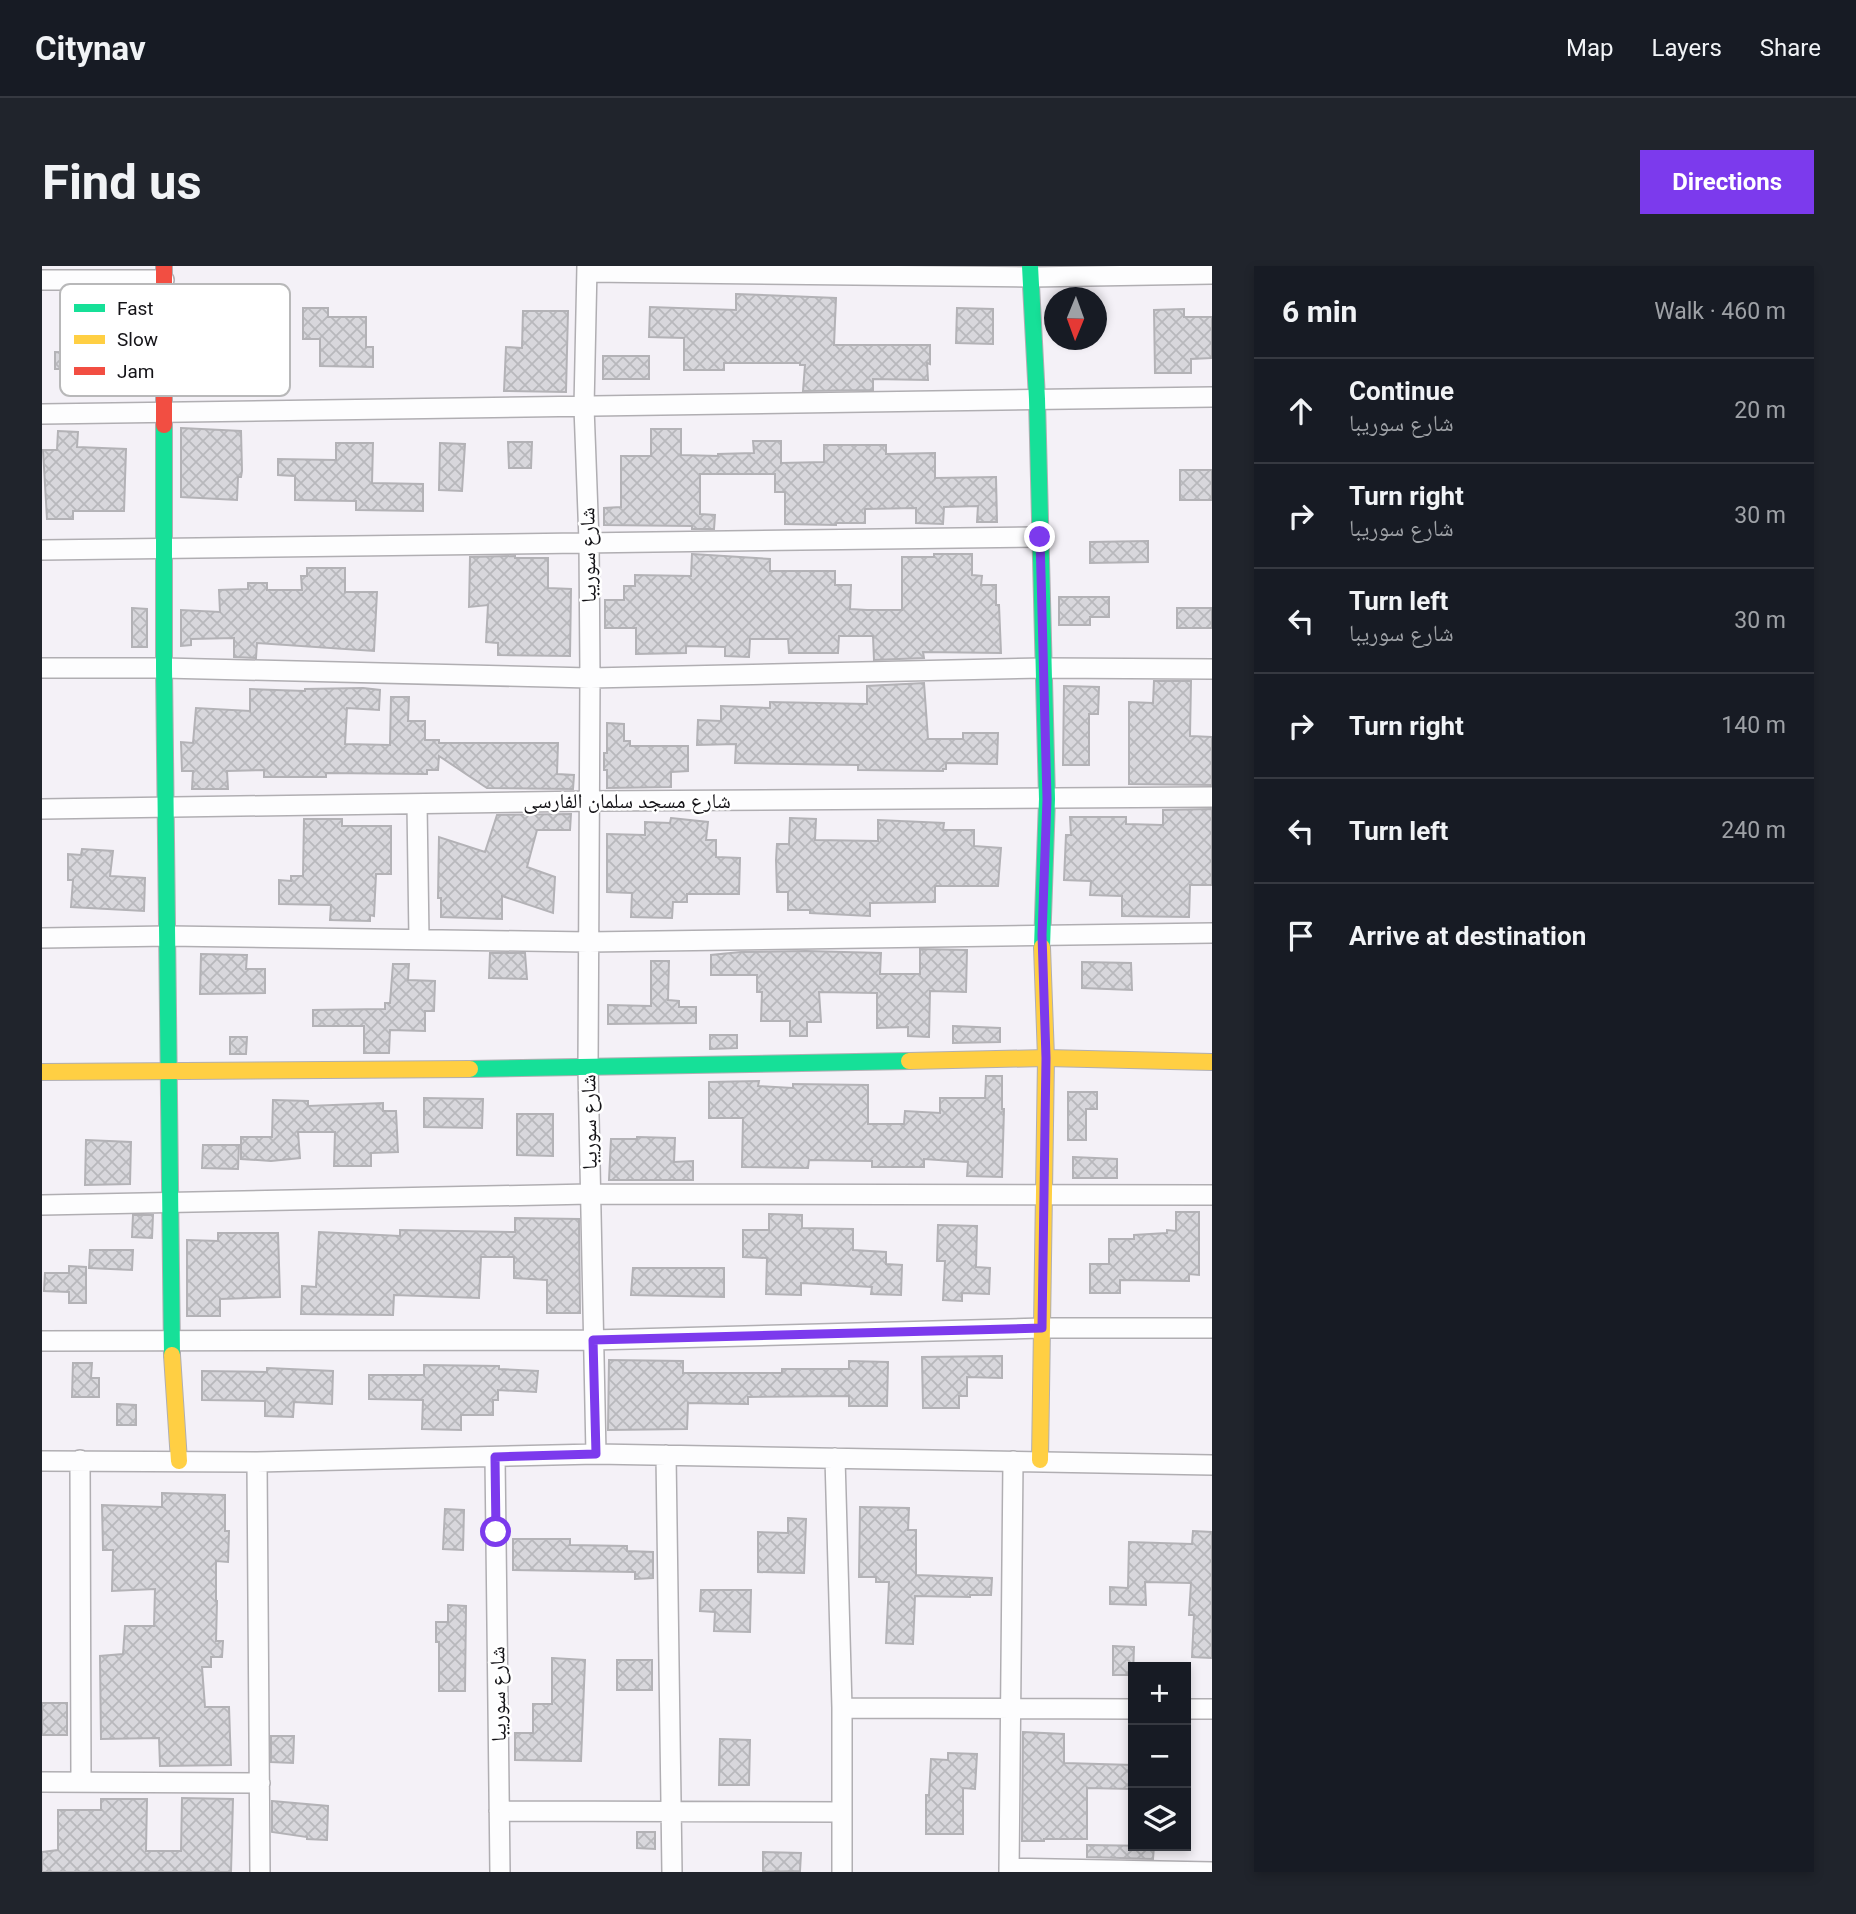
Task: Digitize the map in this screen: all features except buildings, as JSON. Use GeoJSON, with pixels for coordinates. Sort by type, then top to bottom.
{"type":"FeatureCollection","features":[{"type":"Feature","properties":{"kind":"street"},"geometry":{"type":"LineString","coordinates":[[588,269],[1212,274]]}},
{"type":"Feature","properties":{"kind":"street","name":"شارع سوريبا"},"geometry":{"type":"LineString","coordinates":[[588,269],[584,407],[590,678],[588,1068],[596,1454]]}},
{"type":"Feature","properties":{"kind":"street"},"geometry":{"type":"LineString","coordinates":[[1030,272],[1037,399],[1047,799],[1042,935],[1046,1058],[1040,1460]]}},
{"type":"Feature","properties":{"kind":"street"},"geometry":{"type":"LineString","coordinates":[[42,280],[164,273]]}},
{"type":"Feature","properties":{"kind":"street"},"geometry":{"type":"LineString","coordinates":[[165,396],[164,668],[172,1203],[171,1339],[179,1461]]}},
{"type":"Feature","properties":{"kind":"street"},"geometry":{"type":"LineString","coordinates":[[42,414],[1212,397]]}},
{"type":"Feature","properties":{"kind":"street"},"geometry":{"type":"LineString","coordinates":[[42,550],[1040,537]]}},
{"type":"Feature","properties":{"kind":"street"},"geometry":{"type":"LineString","coordinates":[[42,667],[590,678],[1044,668],[1212,669]]}},
{"type":"Feature","properties":{"kind":"street","name":"شارع مسجد سلمان الفارسى"},"geometry":{"type":"LineString","coordinates":[[42,809],[589,801],[1212,797]]}},
{"type":"Feature","properties":{"kind":"street"},"geometry":{"type":"LineString","coordinates":[[417,804],[419,939]]}},
{"type":"Feature","properties":{"kind":"street"},"geometry":{"type":"LineString","coordinates":[[42,938],[169,936],[588,942],[1212,933]]}},
{"type":"Feature","properties":{"kind":"street"},"geometry":{"type":"LineString","coordinates":[[42,1072],[588,1068],[1046,1058],[1212,1062]]}},
{"type":"Feature","properties":{"kind":"street"},"geometry":{"type":"LineString","coordinates":[[42,1205],[590,1194],[1212,1195]]}},
{"type":"Feature","properties":{"kind":"street"},"geometry":{"type":"LineString","coordinates":[[42,1340],[593,1340],[1042,1328],[1212,1328]]}},
{"type":"Feature","properties":{"kind":"street"},"geometry":{"type":"LineString","coordinates":[[42,1461],[257,1462],[596,1454],[1212,1465]]}},
{"type":"Feature","properties":{"kind":"street"},"geometry":{"type":"LineString","coordinates":[[666,1455],[673,1872]]}},
{"type":"Feature","properties":{"kind":"street","name":"شارع سوريبا"},"geometry":{"type":"LineString","coordinates":[[495,1457],[500,1872]]}},
{"type":"Feature","properties":{"kind":"street"},"geometry":{"type":"LineString","coordinates":[[835,1458],[842,1708],[842,1872]]}},
{"type":"Feature","properties":{"kind":"street"},"geometry":{"type":"LineString","coordinates":[[80,1460],[81,1782]]}},
{"type":"Feature","properties":{"kind":"street"},"geometry":{"type":"LineString","coordinates":[[1013,1461],[1009,1870],[1212,1872]]}},
{"type":"Feature","properties":{"kind":"street"},"geometry":{"type":"LineString","coordinates":[[257,1462],[260,1872]]}},
{"type":"Feature","properties":{"kind":"street"},"geometry":{"type":"LineString","coordinates":[[842,1708],[1128,1709]]}},
{"type":"Feature","properties":{"kind":"street"},"geometry":{"type":"LineString","coordinates":[[1191,1709],[1212,1709]]}},
{"type":"Feature","properties":{"kind":"street"},"geometry":{"type":"LineString","coordinates":[[42,1782],[260,1783]]}},
{"type":"Feature","properties":{"kind":"street"},"geometry":{"type":"LineString","coordinates":[[499,1811],[842,1812]]}},
{"type":"Feature","properties":{"kind":"traffic: fast"},"geometry":{"type":"LineString","coordinates":[[1030,266],[1037,399],[1047,799],[1042,947]]}},
{"type":"Feature","properties":{"kind":"traffic: fast"},"geometry":{"type":"LineString","coordinates":[[164,425],[172,1355]]}},
{"type":"Feature","properties":{"kind":"traffic: fast"},"geometry":{"type":"LineString","coordinates":[[470,1069],[909,1061]]}},
{"type":"Feature","properties":{"kind":"traffic: slow"},"geometry":{"type":"LineString","coordinates":[[1040,1460],[1046,1058],[1042,947]]}},
{"type":"Feature","properties":{"kind":"traffic: slow"},"geometry":{"type":"LineString","coordinates":[[909,1061],[1046,1058],[1212,1062]]}},
{"type":"Feature","properties":{"kind":"traffic: slow"},"geometry":{"type":"LineString","coordinates":[[42,1072],[470,1069]]}},
{"type":"Feature","properties":{"kind":"traffic: slow"},"geometry":{"type":"LineString","coordinates":[[172,1355],[179,1461]]}},
{"type":"Feature","properties":{"kind":"traffic: jam"},"geometry":{"type":"LineString","coordinates":[[164,266],[164,284]]}},
{"type":"Feature","properties":{"kind":"traffic: jam"},"geometry":{"type":"LineString","coordinates":[[164,396],[164,425]]}},
{"type":"Feature","properties":{"kind":"route"},"geometry":{"type":"LineString","coordinates":[[496,1532],[495,1457],[596,1454],[593,1340],[1042,1328],[1046,1058],[1042,935],[1047,799],[1040,537]]}}]}
